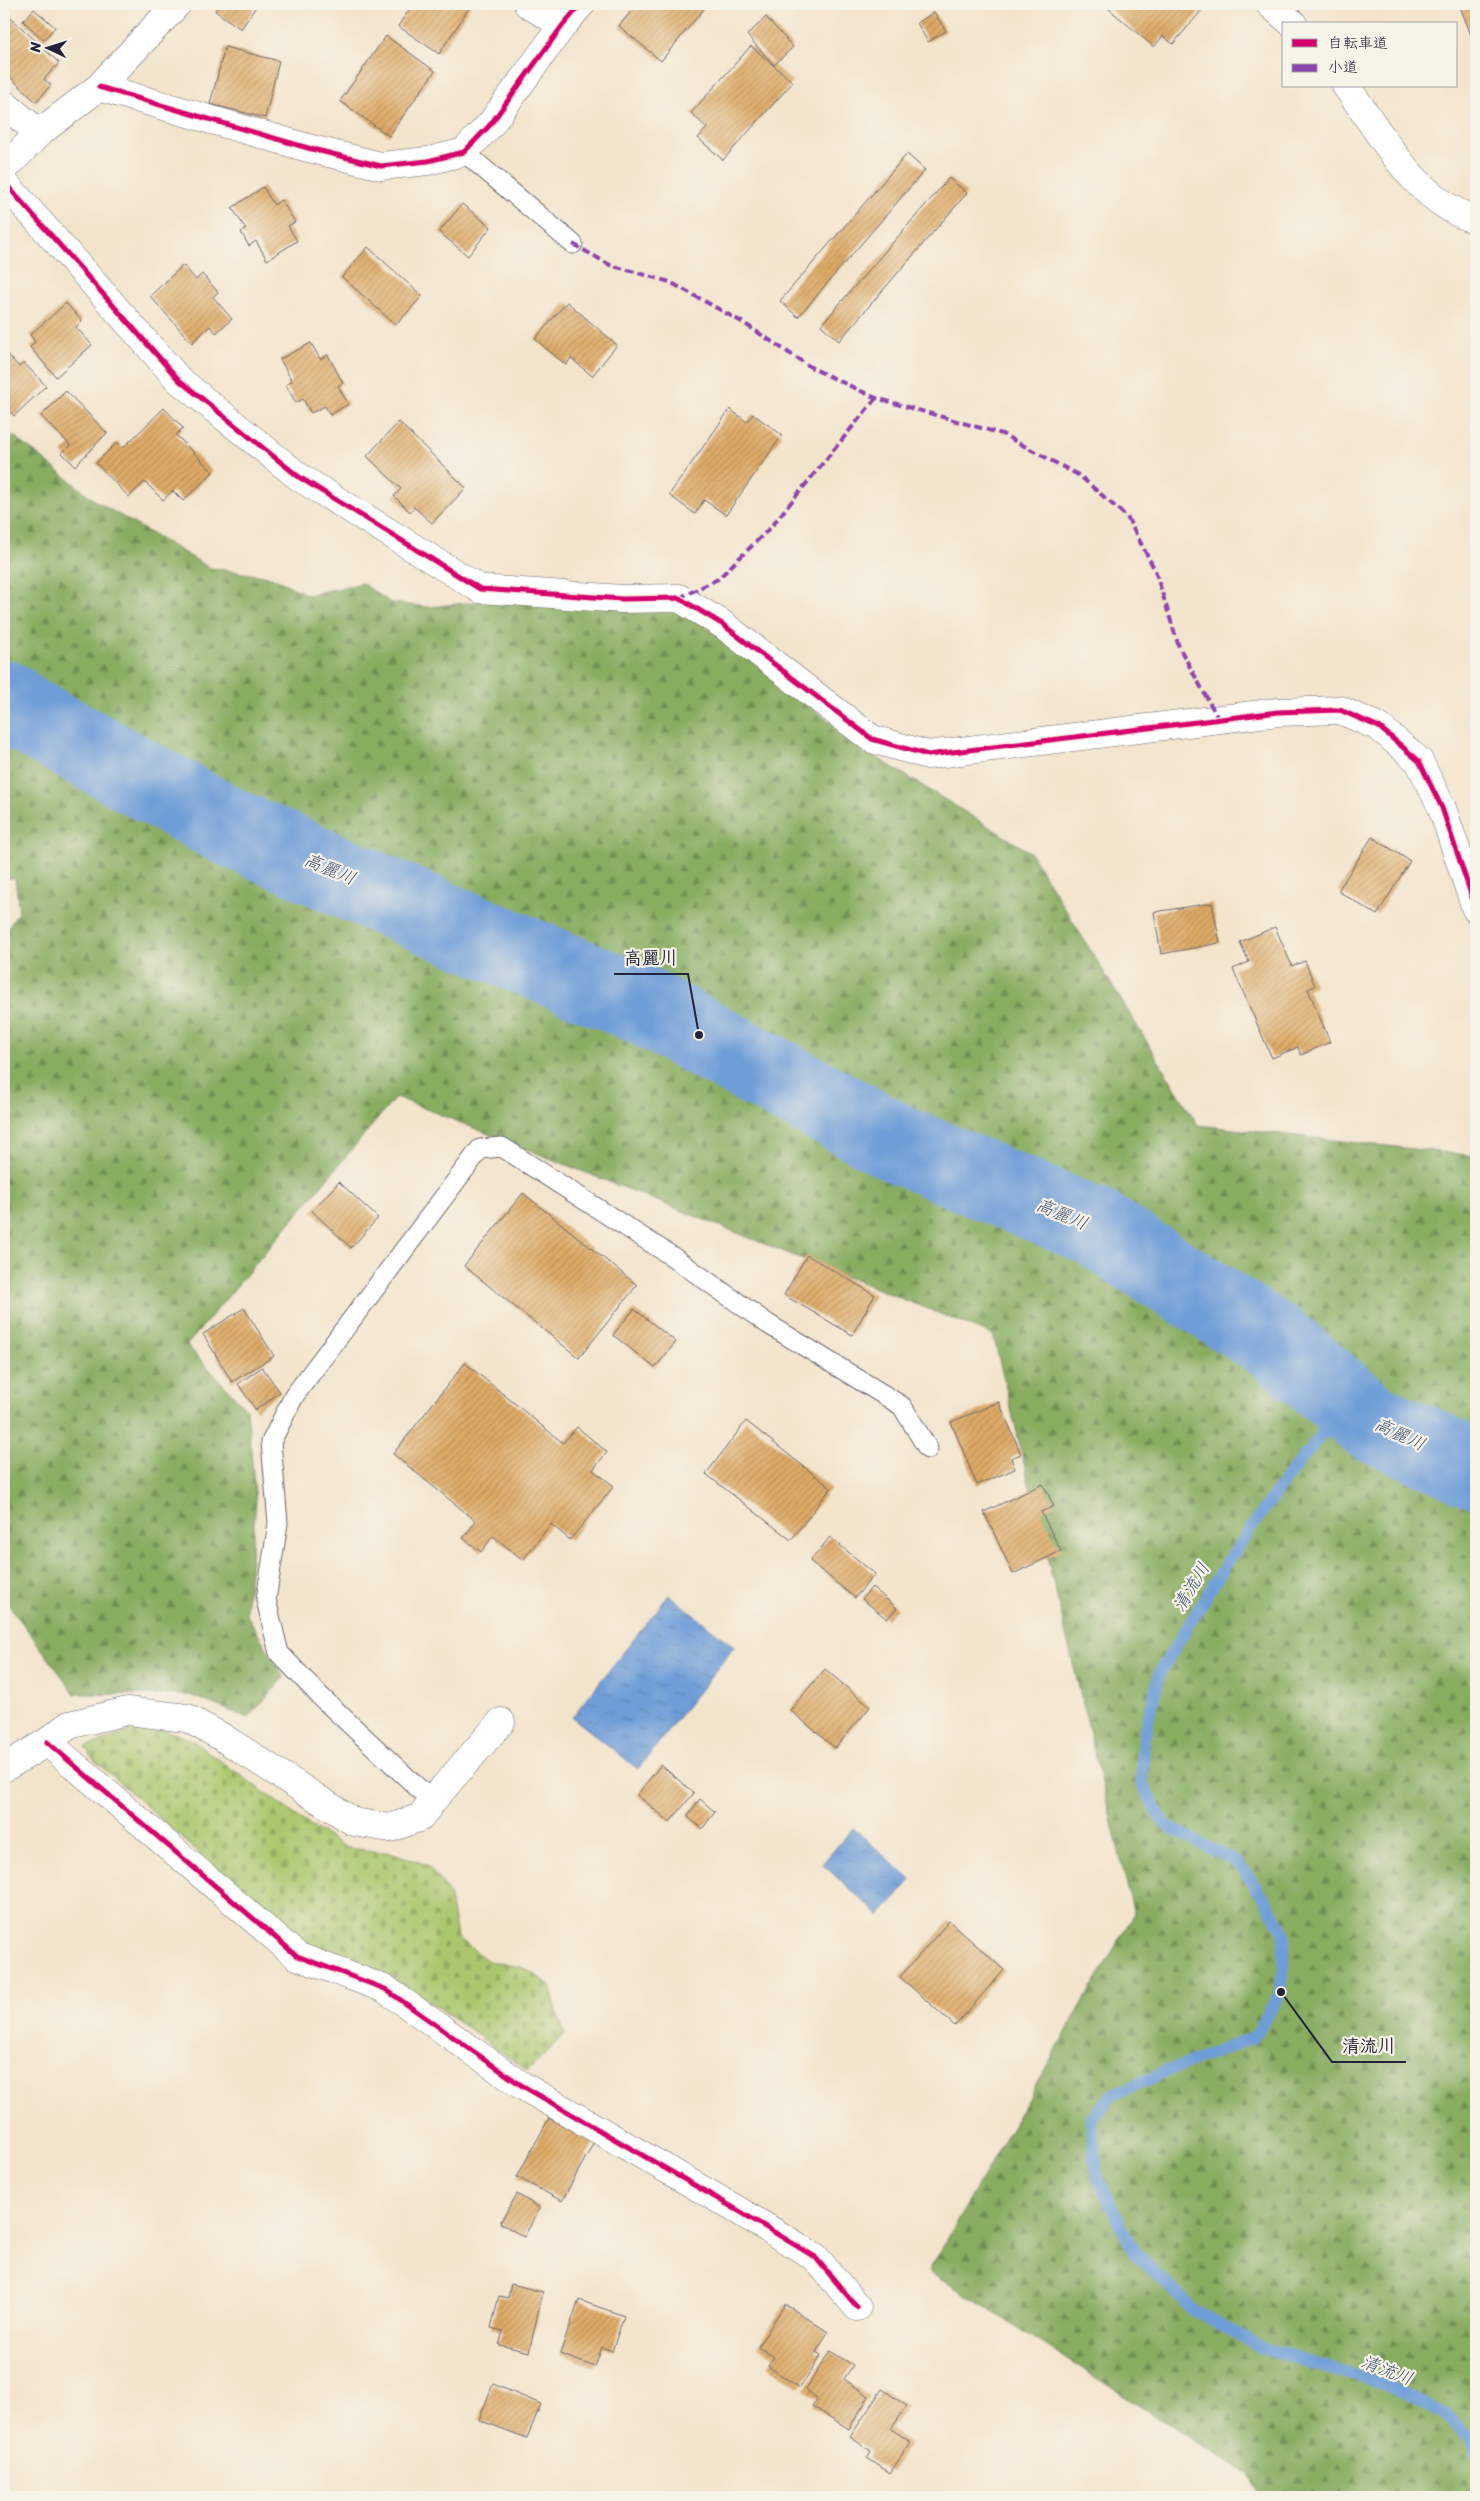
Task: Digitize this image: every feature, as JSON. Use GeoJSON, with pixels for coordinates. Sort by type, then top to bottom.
{"type":"FeatureCollection","features":[{"type":"Feature","properties":{"kind":"street"},"geometry":{"type":"LineString","coordinates":[[4,168],[39,133],[99,87],[177,4]]}},
{"type":"Feature","properties":{"kind":"street"},"geometry":{"type":"LineString","coordinates":[[528,4],[562,25]]}},
{"type":"Feature","properties":{"kind":"street"},"geometry":{"type":"LineString","coordinates":[[99,87],[263,136],[381,166],[428,162],[464,152],[490,125],[562,25],[581,4]]}},
{"type":"Feature","properties":{"kind":"street"},"geometry":{"type":"LineString","coordinates":[[1270,4],[1291,22]]}},
{"type":"Feature","properties":{"kind":"street"},"geometry":{"type":"LineString","coordinates":[[1347,88],[1409,174],[1440,202],[1476,220]]}},
{"type":"Feature","properties":{"kind":"street"},"geometry":{"type":"LineString","coordinates":[[4,104],[39,133]]}},
{"type":"Feature","properties":{"kind":"street"},"geometry":{"type":"LineString","coordinates":[[4,182],[179,380],[299,476],[480,589],[622,599],[679,598],[722,624],[872,739],[928,755],[1278,712],[1340,710],[1379,727],[1419,761],[1442,808],[1476,909]]}},
{"type":"Feature","properties":{"kind":"street"},"geometry":{"type":"LineString","coordinates":[[4,1768],[47,1742],[69,1725],[127,1711],[187,1718],[222,1737],[354,1822],[390,1828],[421,1817],[432,1801],[501,1722]]}},
{"type":"Feature","properties":{"kind":"street"},"geometry":{"type":"LineString","coordinates":[[47,1742],[297,1956],[385,1989],[521,2085],[740,2210],[815,2257],[857,2307]]}},
{"type":"Feature","properties":{"kind":"lane"},"geometry":{"type":"LineString","coordinates":[[464,152],[573,244]]}},
{"type":"Feature","properties":{"kind":"lane"},"geometry":{"type":"LineString","coordinates":[[432,1801],[321,1698],[279,1653],[266,1600],[278,1523],[271,1442],[294,1396],[480,1149],[502,1147],[673,1257],[768,1324],[902,1406],[928,1449]]}},
{"type":"Feature","properties":{"kind":"green space"},"geometry":{"type":"Polygon","coordinates":[[[14,436],[97,502],[210,568],[271,577],[308,595],[362,583],[391,603],[428,607],[477,602],[672,602],[789,689],[866,751],[1030,852],[1198,1125],[1476,1156],[1476,2497],[1260,2497],[1253,2478],[929,2271],[1134,1914],[993,1335],[396,1097],[187,1345],[247,1410],[256,1503],[246,1613],[284,1678],[248,1718],[190,1695],[75,1694],[9,1605],[4,1607],[4,935],[19,911],[15,878],[4,879],[4,440],[14,436]]]}},
{"type":"Feature","properties":{"kind":"green space"},"geometry":{"type":"Polygon","coordinates":[[[137,1729],[165,1730],[192,1740],[313,1828],[347,1848],[393,1853],[427,1865],[449,1893],[457,1937],[488,1961],[524,1968],[549,1984],[564,2034],[528,2071],[438,2007],[382,1972],[303,1945],[93,1759],[85,1747],[137,1729]]]}},
{"type":"Feature","properties":{"kind":"water"},"geometry":{"type":"Polygon","coordinates":[[[669,1595],[734,1647],[638,1769],[572,1717],[669,1595]]]}},
{"type":"Feature","properties":{"kind":"water"},"geometry":{"type":"Polygon","coordinates":[[[853,1828],[911,1880],[880,1916],[822,1864],[853,1828]]]}},
{"type":"Feature","properties":{"kind":"building"},"geometry":{"type":"Polygon","coordinates":[[[220,4],[257,5],[241,29],[215,11],[220,4]]]}},
{"type":"Feature","properties":{"kind":"building"},"geometry":{"type":"Polygon","coordinates":[[[413,4],[471,5],[439,54],[398,26],[413,4]]]}},
{"type":"Feature","properties":{"kind":"building"},"geometry":{"type":"Polygon","coordinates":[[[637,4],[708,4],[661,61],[619,26],[637,4]]]}},
{"type":"Feature","properties":{"kind":"building"},"geometry":{"type":"Polygon","coordinates":[[[1103,4],[1207,4],[1173,44],[1163,36],[1154,47],[1103,4]]]}},
{"type":"Feature","properties":{"kind":"building"},"geometry":{"type":"Polygon","coordinates":[[[1459,4],[1476,4],[1476,33],[1471,35],[1459,4]]]}},
{"type":"Feature","properties":{"kind":"building"},"geometry":{"type":"Polygon","coordinates":[[[34,9],[55,27],[44,40],[23,21],[34,9]]]}},
{"type":"Feature","properties":{"kind":"building"},"geometry":{"type":"Polygon","coordinates":[[[4,11],[59,63],[44,79],[51,85],[36,102],[4,71],[4,11]]]}},
{"type":"Feature","properties":{"kind":"building"},"geometry":{"type":"Polygon","coordinates":[[[934,12],[946,31],[928,42],[917,23],[934,12]]]}},
{"type":"Feature","properties":{"kind":"building"},"geometry":{"type":"Polygon","coordinates":[[[766,17],[793,47],[774,65],[747,35],[766,17]]]}},
{"type":"Feature","properties":{"kind":"building"},"geometry":{"type":"Polygon","coordinates":[[[386,36],[435,71],[389,136],[340,101],[386,36]]]}},
{"type":"Feature","properties":{"kind":"building"},"geometry":{"type":"Polygon","coordinates":[[[751,46],[793,82],[723,160],[698,138],[707,128],[691,113],[751,46]]]}},
{"type":"Feature","properties":{"kind":"building"},"geometry":{"type":"Polygon","coordinates":[[[225,47],[279,61],[265,118],[210,104],[225,47]]]}},
{"type":"Feature","properties":{"kind":"building"},"geometry":{"type":"Polygon","coordinates":[[[907,154],[925,170],[798,317],[780,301],[907,154]]]}},
{"type":"Feature","properties":{"kind":"building"},"geometry":{"type":"Polygon","coordinates":[[[949,178],[967,193],[839,341],[821,325],[949,178]]]}},
{"type":"Feature","properties":{"kind":"building"},"geometry":{"type":"Polygon","coordinates":[[[263,187],[274,205],[281,200],[295,222],[288,226],[297,241],[267,260],[256,241],[249,246],[241,232],[246,229],[232,208],[263,187]]]}},
{"type":"Feature","properties":{"kind":"building"},"geometry":{"type":"Polygon","coordinates":[[[462,204],[491,227],[468,256],[439,232],[462,204]]]}},
{"type":"Feature","properties":{"kind":"building"},"geometry":{"type":"Polygon","coordinates":[[[368,247],[422,296],[396,325],[342,277],[368,247]]]}},
{"type":"Feature","properties":{"kind":"building"},"geometry":{"type":"Polygon","coordinates":[[[183,265],[196,280],[202,274],[218,292],[213,297],[232,319],[216,333],[210,326],[192,343],[150,296],[183,265]]]}},
{"type":"Feature","properties":{"kind":"building"},"geometry":{"type":"Polygon","coordinates":[[[567,302],[617,345],[592,376],[571,358],[566,365],[535,339],[567,302]]]}},
{"type":"Feature","properties":{"kind":"building"},"geometry":{"type":"Polygon","coordinates":[[[66,303],[82,321],[76,327],[92,345],[56,377],[30,347],[35,342],[30,335],[66,303]]]}},
{"type":"Feature","properties":{"kind":"building"},"geometry":{"type":"Polygon","coordinates":[[[311,343],[320,359],[328,355],[343,383],[338,386],[348,404],[330,415],[325,406],[311,413],[303,399],[296,403],[286,385],[292,381],[280,359],[311,343]]]}},
{"type":"Feature","properties":{"kind":"building"},"geometry":{"type":"Polygon","coordinates":[[[4,350],[19,367],[24,363],[46,386],[14,416],[4,405],[4,350]]]}},
{"type":"Feature","properties":{"kind":"building"},"geometry":{"type":"Polygon","coordinates":[[[66,391],[107,433],[75,466],[62,453],[70,445],[41,416],[66,391]]]}},
{"type":"Feature","properties":{"kind":"building"},"geometry":{"type":"Polygon","coordinates":[[[164,408],[183,428],[176,435],[213,472],[183,501],[173,491],[163,500],[145,482],[129,497],[96,463],[117,442],[123,448],[164,408]]]}},
{"type":"Feature","properties":{"kind":"building"},"geometry":{"type":"Polygon","coordinates":[[[730,409],[747,422],[753,414],[782,435],[726,515],[704,500],[695,514],[669,495],[730,409]]]}},
{"type":"Feature","properties":{"kind":"building"},"geometry":{"type":"Polygon","coordinates":[[[399,422],[466,488],[432,523],[414,507],[410,512],[394,496],[401,489],[367,456],[399,422]]]}},
{"type":"Feature","properties":{"kind":"building"},"geometry":{"type":"Polygon","coordinates":[[[1372,837],[1410,861],[1377,915],[1338,891],[1372,837]]]}},
{"type":"Feature","properties":{"kind":"building"},"geometry":{"type":"Polygon","coordinates":[[[1212,903],[1220,943],[1161,954],[1154,912],[1212,903]]]}},
{"type":"Feature","properties":{"kind":"building"},"geometry":{"type":"Polygon","coordinates":[[[1275,927],[1292,966],[1305,961],[1315,986],[1308,989],[1330,1042],[1301,1055],[1298,1047],[1272,1058],[1233,969],[1249,962],[1240,942],[1275,927]]]}},
{"type":"Feature","properties":{"kind":"building"},"geometry":{"type":"Polygon","coordinates":[[[339,1182],[378,1218],[351,1248],[312,1211],[339,1182]]]}},
{"type":"Feature","properties":{"kind":"building"},"geometry":{"type":"Polygon","coordinates":[[[523,1193],[637,1285],[579,1358],[464,1266],[523,1193]]]}},
{"type":"Feature","properties":{"kind":"building"},"geometry":{"type":"Polygon","coordinates":[[[807,1255],[875,1295],[852,1335],[784,1295],[807,1255]]]}},
{"type":"Feature","properties":{"kind":"building"},"geometry":{"type":"Polygon","coordinates":[[[244,1308],[274,1356],[232,1382],[203,1334],[244,1308]]]}},
{"type":"Feature","properties":{"kind":"building"},"geometry":{"type":"Polygon","coordinates":[[[634,1309],[676,1342],[655,1368],[613,1335],[634,1309]]]}},
{"type":"Feature","properties":{"kind":"building"},"geometry":{"type":"Polygon","coordinates":[[[465,1363],[563,1443],[577,1427],[607,1452],[593,1470],[614,1486],[570,1540],[551,1524],[523,1560],[493,1536],[481,1552],[463,1538],[476,1521],[393,1454],[465,1363]]]}},
{"type":"Feature","properties":{"kind":"building"},"geometry":{"type":"Polygon","coordinates":[[[262,1367],[280,1392],[256,1410],[238,1384],[262,1367]]]}},
{"type":"Feature","properties":{"kind":"building"},"geometry":{"type":"Polygon","coordinates":[[[999,1402],[1021,1454],[1011,1458],[1015,1469],[977,1485],[951,1422],[999,1402]]]}},
{"type":"Feature","properties":{"kind":"building"},"geometry":{"type":"Polygon","coordinates":[[[746,1421],[831,1488],[791,1540],[706,1474],[746,1421]]]}},
{"type":"Feature","properties":{"kind":"building"},"geometry":{"type":"Polygon","coordinates":[[[1043,1484],[1054,1506],[1041,1512],[1061,1551],[1013,1574],[984,1512],[1043,1484]]]}},
{"type":"Feature","properties":{"kind":"building"},"geometry":{"type":"Polygon","coordinates":[[[830,1537],[875,1574],[855,1598],[810,1561],[830,1537]]]}},
{"type":"Feature","properties":{"kind":"building"},"geometry":{"type":"Polygon","coordinates":[[[872,1587],[897,1608],[887,1619],[862,1599],[872,1587]]]}},
{"type":"Feature","properties":{"kind":"building"},"geometry":{"type":"Polygon","coordinates":[[[825,1669],[870,1707],[835,1748],[790,1710],[825,1669]]]}},
{"type":"Feature","properties":{"kind":"building"},"geometry":{"type":"Polygon","coordinates":[[[661,1765],[694,1793],[670,1822],[637,1795],[661,1765]]]}},
{"type":"Feature","properties":{"kind":"building"},"geometry":{"type":"Polygon","coordinates":[[[700,1799],[715,1812],[702,1829],[687,1816],[700,1799]]]}},
{"type":"Feature","properties":{"kind":"building"},"geometry":{"type":"Polygon","coordinates":[[[949,1921],[1004,1970],[955,2026],[900,1977],[949,1921]]]}},
{"type":"Feature","properties":{"kind":"building"},"geometry":{"type":"Polygon","coordinates":[[[549,2118],[594,2142],[562,2201],[517,2177],[549,2118]]]}},
{"type":"Feature","properties":{"kind":"building"},"geometry":{"type":"Polygon","coordinates":[[[517,2194],[540,2208],[524,2237],[500,2223],[517,2194]]]}},
{"type":"Feature","properties":{"kind":"building"},"geometry":{"type":"Polygon","coordinates":[[[511,2284],[543,2292],[529,2352],[499,2345],[503,2331],[491,2328],[499,2296],[508,2298],[511,2284]]]}},
{"type":"Feature","properties":{"kind":"building"},"geometry":{"type":"Polygon","coordinates":[[[579,2300],[624,2316],[612,2351],[602,2347],[595,2367],[560,2354],[579,2300]]]}},
{"type":"Feature","properties":{"kind":"building"},"geometry":{"type":"Polygon","coordinates":[[[785,2304],[828,2332],[816,2352],[821,2355],[800,2388],[768,2366],[774,2357],[758,2347],[785,2304]]]}},
{"type":"Feature","properties":{"kind":"building"},"geometry":{"type":"Polygon","coordinates":[[[830,2351],[853,2365],[844,2379],[869,2396],[849,2429],[812,2406],[817,2398],[805,2390],[830,2351]]]}},
{"type":"Feature","properties":{"kind":"building"},"geometry":{"type":"Polygon","coordinates":[[[493,2384],[541,2404],[527,2438],[479,2420],[493,2384]]]}},
{"type":"Feature","properties":{"kind":"building"},"geometry":{"type":"Polygon","coordinates":[[[882,2389],[907,2406],[891,2429],[911,2442],[890,2473],[867,2458],[871,2451],[850,2437],[882,2389]]]}},
{"type":"Feature","properties":{"kind":"waterway","name":"高麗川"},"geometry":{"type":"LineString","coordinates":[[4,699],[21,712],[226,825],[403,904],[642,1005],[899,1144],[1096,1228],[1277,1343],[1370,1421],[1476,1469]]}},
{"type":"Feature","properties":{"kind":"waterway","name":"清流川"},"geometry":{"type":"LineString","coordinates":[[1348,1402],[1284,1481],[1226,1564],[1160,1672],[1144,1737],[1142,1784],[1165,1825],[1237,1862],[1266,1901],[1285,1935],[1281,1992],[1253,2038],[1167,2071],[1112,2095],[1091,2119],[1097,2176],[1134,2252],[1195,2311],[1264,2349],[1387,2385],[1445,2414],[1472,2442],[1476,2453]]}},
{"type":"Feature","properties":{"kind":"marked path"},"geometry":{"type":"LineString","coordinates":[[573,244],[610,265],[670,282],[742,322],[812,368],[876,398],[1002,434],[1080,476],[1127,517],[1155,570],[1179,647],[1219,720]]}},
{"type":"Feature","properties":{"kind":"marked path"},"geometry":{"type":"LineString","coordinates":[[679,598],[718,579],[770,528],[876,398]]}},
{"type":"Feature","properties":{"kind":"cycle path"},"geometry":{"type":"LineString","coordinates":[[99,87],[308,148],[381,166],[428,161],[464,152],[490,125],[563,25],[581,4]]}},
{"type":"Feature","properties":{"kind":"cycle path"},"geometry":{"type":"LineString","coordinates":[[4,182],[179,380],[299,477],[480,589],[622,599],[679,598],[722,624],[872,739],[928,755],[1278,712],[1340,710],[1379,727],[1419,761],[1442,808],[1476,909]]}},
{"type":"Feature","properties":{"kind":"cycle path"},"geometry":{"type":"LineString","coordinates":[[47,1742],[297,1956],[385,1989],[521,2085],[815,2257],[857,2307]]}},
{"type":"Feature","properties":{"kind":"place","name":"高麗川"},"geometry":{"type":"Point","coordinates":[699,1035]}},
{"type":"Feature","properties":{"kind":"place","name":"清流川"},"geometry":{"type":"Point","coordinates":[1281,1992]}}]}
